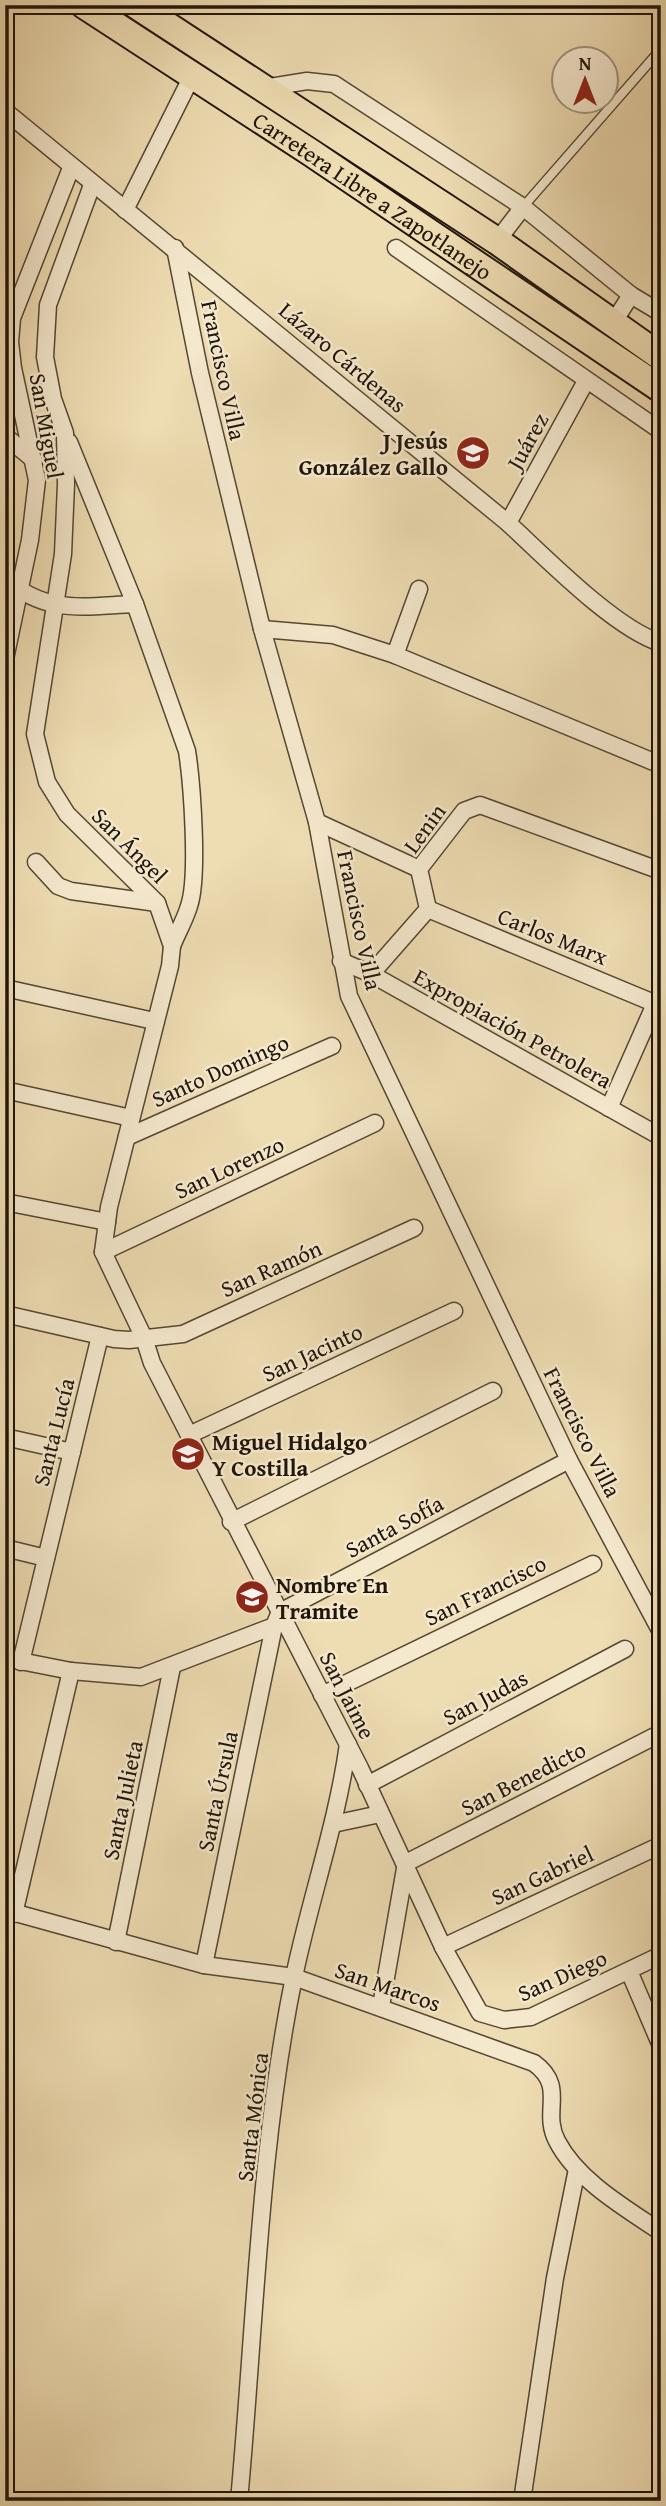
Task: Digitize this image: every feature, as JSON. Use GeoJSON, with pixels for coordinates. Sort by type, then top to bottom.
{"type":"FeatureCollection","features":[{"type":"Feature","properties":{"kind":"main road","name":"Carretera Libre a Zapotlanejo"},"geometry":{"type":"LineString","coordinates":[[84,5],[661,389]]}},
{"type":"Feature","properties":{"kind":"main road","name":"Carretera Libre a Zapotlanejo"},"geometry":{"type":"LineString","coordinates":[[136,5],[497,240],[660,354]]}},
{"type":"Feature","properties":{"kind":"street"},"geometry":{"type":"LineString","coordinates":[[125,210],[192,76]]}},
{"type":"Feature","properties":{"kind":"street"},"geometry":{"type":"LineString","coordinates":[[264,89],[307,81],[334,85],[523,207],[631,295],[661,313]]}},
{"type":"Feature","properties":{"kind":"street","name":"Lázaro Cárdenas"},"geometry":{"type":"LineString","coordinates":[[5,111],[71,168],[175,248],[508,523],[567,577],[643,638],[661,643]]}},
{"type":"Feature","properties":{"kind":"street","name":"San Miguel"},"geometry":{"type":"LineString","coordinates":[[5,659],[11,584],[36,506],[34,460],[13,368],[9,315],[71,168]]}},
{"type":"Feature","properties":{"kind":"street","name":"San Ángel"},"geometry":{"type":"LineString","coordinates":[[92,185],[48,305],[45,357],[65,433],[135,604],[187,751],[193,882],[190,905],[172,946],[170,966],[154,1021],[107,1222],[103,1252]]}},
{"type":"Feature","properties":{"kind":"street"},"geometry":{"type":"LineString","coordinates":[[497,240],[523,207]]}},
{"type":"Feature","properties":{"kind":"street","name":"Francisco Villa"},"geometry":{"type":"LineString","coordinates":[[175,248],[200,373],[262,629],[317,822],[349,996],[569,1460],[654,1603],[661,1632]]}},
{"type":"Feature","properties":{"kind":"street"},"geometry":{"type":"LineString","coordinates":[[396,248],[661,432]]}},
{"type":"Feature","properties":{"kind":"street"},"geometry":{"type":"LineString","coordinates":[[613,323],[631,295]]}},
{"type":"Feature","properties":{"kind":"street","name":"Juárez"},"geometry":{"type":"LineString","coordinates":[[508,523],[586,381]]}},
{"type":"Feature","properties":{"kind":"street","name":"San Ángel"},"geometry":{"type":"LineString","coordinates":[[65,433],[64,542],[35,734],[47,782],[67,814],[157,904],[172,946]]}},
{"type":"Feature","properties":{"kind":"street"},"geometry":{"type":"LineString","coordinates":[[5,436],[34,460]]}},
{"type":"Feature","properties":{"kind":"street"},"geometry":{"type":"LineString","coordinates":[[11,584],[55,607],[135,604]]}},
{"type":"Feature","properties":{"kind":"street"},"geometry":{"type":"LineString","coordinates":[[395,655],[419,589]]}},
{"type":"Feature","properties":{"kind":"street"},"geometry":{"type":"LineString","coordinates":[[262,629],[333,635],[395,655],[661,765]]}},
{"type":"Feature","properties":{"kind":"street","name":"Lenin"},"geometry":{"type":"LineString","coordinates":[[428,909],[419,869],[464,811],[480,805],[661,871]]}},
{"type":"Feature","properties":{"kind":"street"},"geometry":{"type":"LineString","coordinates":[[317,822],[419,869]]}},
{"type":"Feature","properties":{"kind":"street"},"geometry":{"type":"LineString","coordinates":[[36,862],[58,886],[71,891],[157,904]]}},
{"type":"Feature","properties":{"kind":"street"},"geometry":{"type":"LineString","coordinates":[[371,974],[428,909]]}},
{"type":"Feature","properties":{"kind":"street","name":"Carlos Marx"},"geometry":{"type":"LineString","coordinates":[[428,909],[658,1005]]}},
{"type":"Feature","properties":{"kind":"street","name":"Expropiación Petrolera"},"geometry":{"type":"LineString","coordinates":[[341,961],[371,974],[661,1137]]}},
{"type":"Feature","properties":{"kind":"street"},"geometry":{"type":"LineString","coordinates":[[5,988],[154,1021]]}},
{"type":"Feature","properties":{"kind":"street"},"geometry":{"type":"LineString","coordinates":[[609,1108],[658,1005]]}},
{"type":"Feature","properties":{"kind":"street","name":"Santo Domingo"},"geometry":{"type":"LineString","coordinates":[[127,1137],[331,1046]]}},
{"type":"Feature","properties":{"kind":"street"},"geometry":{"type":"LineString","coordinates":[[5,1090],[131,1118]]}},
{"type":"Feature","properties":{"kind":"street","name":"San Lorenzo"},"geometry":{"type":"LineString","coordinates":[[103,1252],[375,1123]]}},
{"type":"Feature","properties":{"kind":"street"},"geometry":{"type":"LineString","coordinates":[[5,1202],[107,1222]]}},
{"type":"Feature","properties":{"kind":"street","name":"San Ramón"},"geometry":{"type":"LineString","coordinates":[[5,1314],[129,1340],[183,1334],[414,1228]]}},
{"type":"Feature","properties":{"kind":"street"},"geometry":{"type":"LineString","coordinates":[[103,1252],[144,1338]]}},
{"type":"Feature","properties":{"kind":"street","name":"San Jacinto"},"geometry":{"type":"LineString","coordinates":[[189,1435],[454,1311]]}},
{"type":"Feature","properties":{"kind":"street","name":"Santa Lucía"},"geometry":{"type":"LineString","coordinates":[[13,1660],[46,1558],[100,1336]]}},
{"type":"Feature","properties":{"kind":"street","name":"San Jaime"},"geometry":{"type":"LineString","coordinates":[[144,1338],[152,1363],[277,1619],[348,1744],[469,2000],[480,2013]]}},
{"type":"Feature","properties":{"kind":"street"},"geometry":{"type":"LineString","coordinates":[[231,1522],[493,1391]]}},
{"type":"Feature","properties":{"kind":"street"},"geometry":{"type":"LineString","coordinates":[[5,1437],[72,1452]]}},
{"type":"Feature","properties":{"kind":"street","name":"Santa Sofía"},"geometry":{"type":"LineString","coordinates":[[13,1660],[124,1678],[141,1678],[172,1667],[277,1619],[569,1460]]}},
{"type":"Feature","properties":{"kind":"street"},"geometry":{"type":"LineString","coordinates":[[5,1548],[46,1558]]}},
{"type":"Feature","properties":{"kind":"street","name":"San Francisco"},"geometry":{"type":"LineString","coordinates":[[322,1695],[593,1564]]}},
{"type":"Feature","properties":{"kind":"street","name":"Santa Úrsula"},"geometry":{"type":"LineString","coordinates":[[204,1965],[277,1619]]}},
{"type":"Feature","properties":{"kind":"street","name":"San Judas"},"geometry":{"type":"LineString","coordinates":[[367,1785],[625,1649]]}},
{"type":"Feature","properties":{"kind":"street","name":"Santa Julieta"},"geometry":{"type":"LineString","coordinates":[[116,1942],[172,1667]]}},
{"type":"Feature","properties":{"kind":"street"},"geometry":{"type":"LineString","coordinates":[[10,1912],[71,1671]]}},
{"type":"Feature","properties":{"kind":"street","name":"San Benedicto"},"geometry":{"type":"LineString","coordinates":[[406,1863],[661,1733]]}},
{"type":"Feature","properties":{"kind":"street","name":"Santa Mónica"},"geometry":{"type":"LineString","coordinates":[[239,2501],[266,2182],[294,1977],[333,1824],[348,1744]]}},
{"type":"Feature","properties":{"kind":"street"},"geometry":{"type":"LineString","coordinates":[[333,1824],[380,1814]]}},
{"type":"Feature","properties":{"kind":"street","name":"San Gabriel"},"geometry":{"type":"LineString","coordinates":[[443,1947],[661,1844]]}},
{"type":"Feature","properties":{"kind":"street"},"geometry":{"type":"LineString","coordinates":[[381,2006],[406,1863]]}},
{"type":"Feature","properties":{"kind":"street","name":"San Marcos"},"geometry":{"type":"LineString","coordinates":[[10,1912],[204,1965],[294,1977],[520,2057],[545,2071],[553,2086],[553,2131],[577,2169],[661,2232]]}},
{"type":"Feature","properties":{"kind":"street","name":"San Diego"},"geometry":{"type":"LineString","coordinates":[[480,2013],[504,2021],[531,2017],[661,1955]]}},
{"type":"Feature","properties":{"kind":"street"},"geometry":{"type":"LineString","coordinates":[[629,1970],[661,2046]]}},
{"type":"Feature","properties":{"kind":"street"},"geometry":{"type":"LineString","coordinates":[[522,2501],[555,2278],[577,2169]]}},
{"type":"Feature","properties":{"kind":"lane"},"geometry":{"type":"LineString","coordinates":[[523,207],[661,49]]}},
{"type":"Feature","properties":{"kind":"place","name":"J Jesús González Gallo"},"geometry":{"type":"Point","coordinates":[473,453]}},
{"type":"Feature","properties":{"kind":"place","name":"Miguel Hidalgo Y Costilla"},"geometry":{"type":"Point","coordinates":[188,1454]}},
{"type":"Feature","properties":{"kind":"place","name":"Nombre En Tramite"},"geometry":{"type":"Point","coordinates":[252,1597]}}]}
